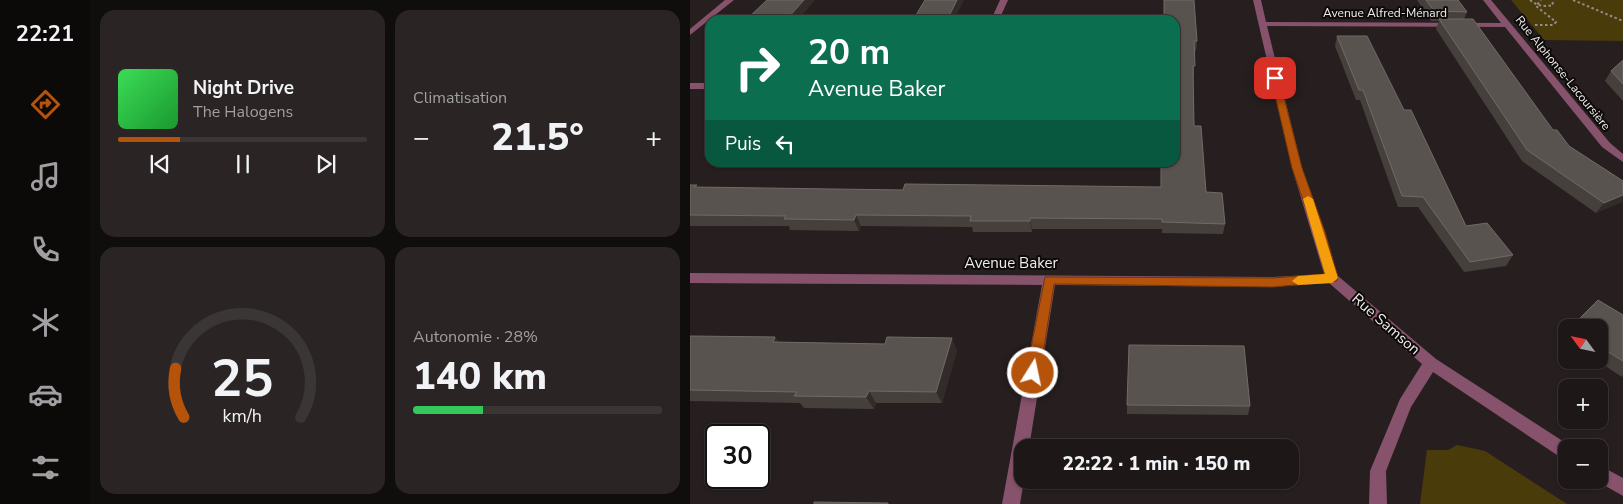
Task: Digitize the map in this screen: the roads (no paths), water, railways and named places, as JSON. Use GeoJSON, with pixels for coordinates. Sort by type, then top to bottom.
{"type":"FeatureCollection","features":[{"type":"Feature","properties":{"kind":"street"},"geometry":{"type":"LineString","coordinates":[[711,15],[730,0]]}},
{"type":"Feature","properties":{"kind":"street"},"geometry":{"type":"LineString","coordinates":[[996,15],[1004,0]]}},
{"type":"Feature","properties":{"kind":"street"},"geometry":{"type":"LineString","coordinates":[[1257,0],[1297,168],[1319,232],[1332,278]]}},
{"type":"Feature","properties":{"kind":"street","name":"Rue Alphonse-Lacoursière"},"geometry":{"type":"LineString","coordinates":[[1487,0],[1606,145],[1623,158]]}},
{"type":"Feature","properties":{"kind":"street"},"geometry":{"type":"LineString","coordinates":[[690,32],[705,20]]}},
{"type":"Feature","properties":{"kind":"street","name":"Avenue Alfred-Ménard"},"geometry":{"type":"LineString","coordinates":[[1262,24],[1507,25]]}},
{"type":"Feature","properties":{"kind":"street"},"geometry":{"type":"LineString","coordinates":[[690,86],[705,86]]}},
{"type":"Feature","properties":{"kind":"street","name":"Avenue Baker"},"geometry":{"type":"LineString","coordinates":[[690,278],[1273,282],[1332,278]]}},
{"type":"Feature","properties":{"kind":"street","name":"Rue Samson"},"geometry":{"type":"LineString","coordinates":[[1332,278],[1432,363],[1558,447]]}},
{"type":"Feature","properties":{"kind":"street"},"geometry":{"type":"LineString","coordinates":[[1011,504],[1049,280]]}},
{"type":"Feature","properties":{"kind":"street","name":"Rue Samson"},"geometry":{"type":"LineString","coordinates":[[1378,504],[1378,471],[1405,404],[1432,363]]}},
{"type":"Feature","properties":{"kind":"street"},"geometry":{"type":"LineString","coordinates":[[1608,479],[1623,488]]}}]}
